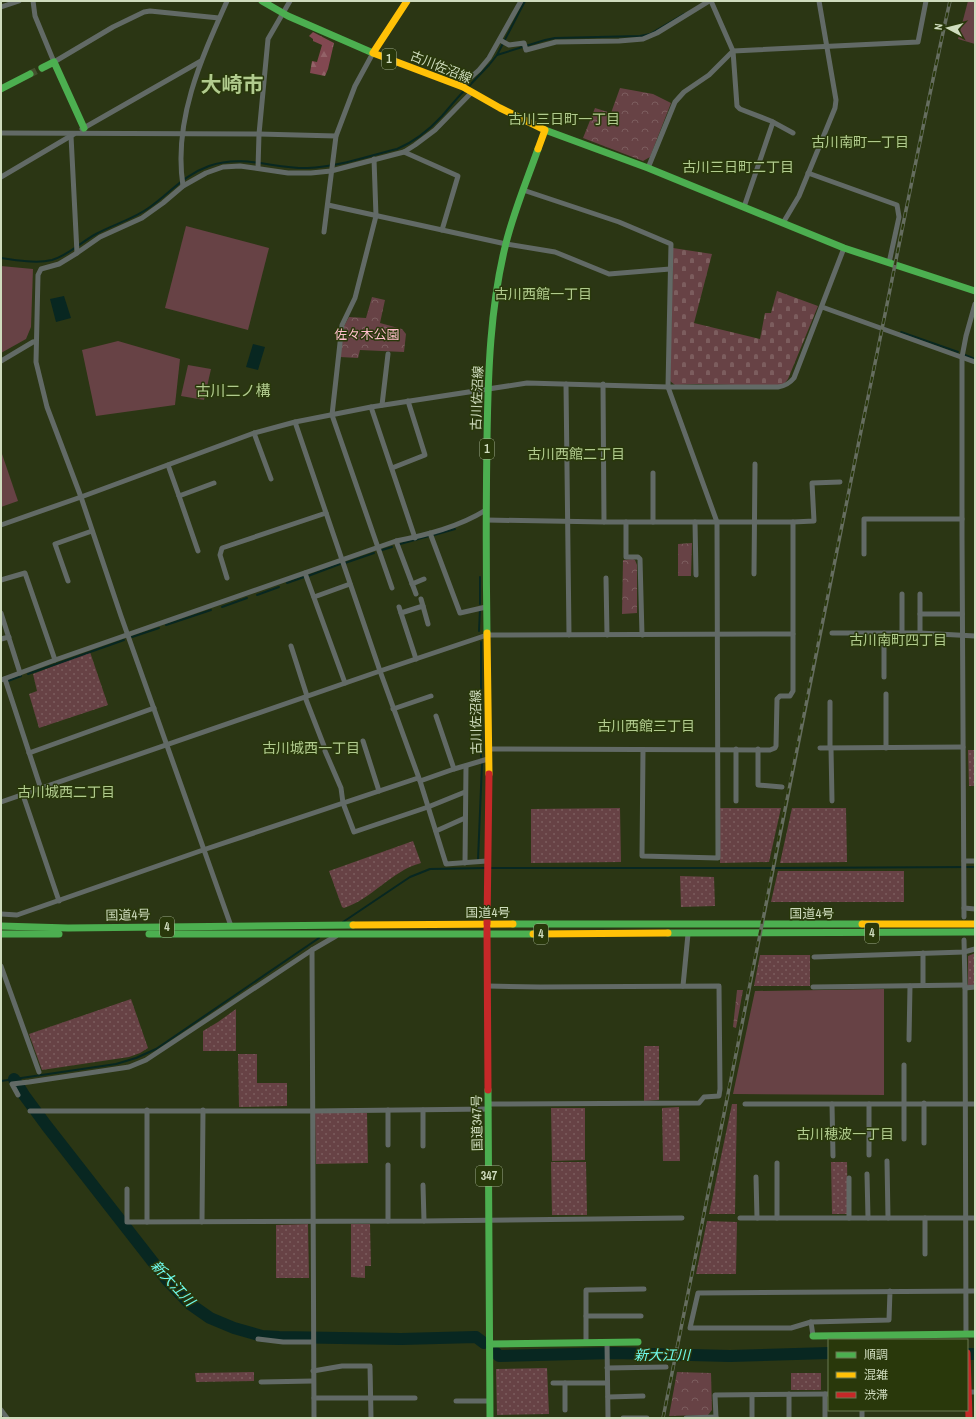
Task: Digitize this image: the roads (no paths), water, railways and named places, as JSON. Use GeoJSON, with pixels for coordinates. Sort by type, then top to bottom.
{"type":"FeatureCollection","features":[{"type":"Feature","properties":{"kind":"main road","name":"古川佐沼線"},"geometry":{"type":"LineString","coordinates":[[262,1],[283,13],[373,53],[466,89],[545,130],[522,190],[506,244],[497,291],[492,333],[488,388],[486,510],[488,749],[487,924]]}},
{"type":"Feature","properties":{"kind":"main road","name":"1"},"geometry":{"type":"LineString","coordinates":[[373,53],[407,1]]}},
{"type":"Feature","properties":{"kind":"main road"},"geometry":{"type":"LineString","coordinates":[[42,68],[54,62],[84,128]]}},
{"type":"Feature","properties":{"kind":"main road"},"geometry":{"type":"LineString","coordinates":[[1,89],[30,74]]}},
{"type":"Feature","properties":{"kind":"main road"},"geometry":{"type":"LineString","coordinates":[[545,130],[648,168],[844,248],[975,291]]}},
{"type":"Feature","properties":{"kind":"main road","name":"国道4号"},"geometry":{"type":"LineString","coordinates":[[1,926],[68,928],[487,924],[975,924]]}},
{"type":"Feature","properties":{"kind":"main road","name":"国道347号"},"geometry":{"type":"LineString","coordinates":[[487,924],[490,1220],[490,1418]]}},
{"type":"Feature","properties":{"kind":"main road","name":"国道4号"},"geometry":{"type":"LineString","coordinates":[[1,934],[688,934],[975,932]]}},
{"type":"Feature","properties":{"kind":"main road"},"geometry":{"type":"LineString","coordinates":[[813,1336],[966,1337],[975,1334]]}},
{"type":"Feature","properties":{"kind":"main road"},"geometry":{"type":"LineString","coordinates":[[490,1344],[586,1343],[607,1346],[638,1342]]}},
{"type":"Feature","properties":{"kind":"main road"},"geometry":{"type":"LineString","coordinates":[[968,1366],[970,1392],[969,1418]]}},
{"type":"Feature","properties":{"kind":"street"},"geometry":{"type":"LineString","coordinates":[[1,7],[19,1]]}},
{"type":"Feature","properties":{"kind":"street"},"geometry":{"type":"LineString","coordinates":[[33,1],[35,16],[54,62],[113,27],[144,12],[150,11],[219,18]]}},
{"type":"Feature","properties":{"kind":"street"},"geometry":{"type":"LineString","coordinates":[[182,185],[182,134],[185,114],[201,61],[227,1]]}},
{"type":"Feature","properties":{"kind":"street"},"geometry":{"type":"LineString","coordinates":[[258,167],[259,134],[268,39],[290,1]]}},
{"type":"Feature","properties":{"kind":"street"},"geometry":{"type":"LineString","coordinates":[[231,926],[127,635],[81,497],[47,407],[36,362],[38,275],[41,269],[59,264],[100,237],[142,218],[163,203],[182,185],[206,173],[223,167],[258,167],[288,173],[331,167],[404,152],[435,130],[479,70],[503,42],[521,1]]}},
{"type":"Feature","properties":{"kind":"street"},"geometry":{"type":"LineString","coordinates":[[503,42],[509,46],[524,43],[526,50],[560,42],[643,39],[657,33],[710,1],[733,51],[737,106],[740,109],[773,122],[793,133]]}},
{"type":"Feature","properties":{"kind":"street"},"geometry":{"type":"LineString","coordinates":[[783,224],[799,196],[835,108],[836,100],[819,1]]}},
{"type":"Feature","properties":{"kind":"street"},"geometry":{"type":"LineString","coordinates":[[648,168],[675,102],[684,92],[708,75],[733,51],[918,42],[926,1]]}},
{"type":"Feature","properties":{"kind":"street"},"geometry":{"type":"LineString","coordinates":[[324,232],[336,136],[355,86],[373,53]]}},
{"type":"Feature","properties":{"kind":"street"},"geometry":{"type":"LineString","coordinates":[[1,177],[201,61]]}},
{"type":"Feature","properties":{"kind":"street"},"geometry":{"type":"LineString","coordinates":[[744,208],[773,122]]}},
{"type":"Feature","properties":{"kind":"street"},"geometry":{"type":"LineString","coordinates":[[1,133],[73,135],[259,134],[336,136]]}},
{"type":"Feature","properties":{"kind":"street"},"geometry":{"type":"LineString","coordinates":[[73,135],[77,251]]}},
{"type":"Feature","properties":{"kind":"street"},"geometry":{"type":"LineString","coordinates":[[404,152],[458,176],[442,230]]}},
{"type":"Feature","properties":{"kind":"street"},"geometry":{"type":"LineString","coordinates":[[374,159],[376,216],[355,298],[342,325],[332,415],[392,588]]}},
{"type":"Feature","properties":{"kind":"street"},"geometry":{"type":"LineString","coordinates":[[808,172],[897,205],[899,217],[889,263]]}},
{"type":"Feature","properties":{"kind":"street"},"geometry":{"type":"LineString","coordinates":[[522,190],[619,222],[671,244],[668,387],[717,522],[718,858],[642,856],[643,750]]}},
{"type":"Feature","properties":{"kind":"street"},"geometry":{"type":"LineString","coordinates":[[328,205],[506,244],[555,252],[609,274],[670,269]]}},
{"type":"Feature","properties":{"kind":"street"},"geometry":{"type":"LineString","coordinates":[[1,525],[254,433],[295,422],[382,405],[527,383],[668,387],[785,386],[794,378],[844,248]]}},
{"type":"Feature","properties":{"kind":"street"},"geometry":{"type":"LineString","coordinates":[[964,917],[962,357],[975,304]]}},
{"type":"Feature","properties":{"kind":"street"},"geometry":{"type":"LineString","coordinates":[[822,306],[975,362]]}},
{"type":"Feature","properties":{"kind":"street"},"geometry":{"type":"LineString","coordinates":[[1,361],[32,342]]}},
{"type":"Feature","properties":{"kind":"street"},"geometry":{"type":"LineString","coordinates":[[382,405],[388,354]]}},
{"type":"Feature","properties":{"kind":"street"},"geometry":{"type":"LineString","coordinates":[[566,384],[569,635]]}},
{"type":"Feature","properties":{"kind":"street"},"geometry":{"type":"LineString","coordinates":[[604,384],[604,522]]}},
{"type":"Feature","properties":{"kind":"street"},"geometry":{"type":"LineString","coordinates":[[392,468],[425,455],[408,401]]}},
{"type":"Feature","properties":{"kind":"street"},"geometry":{"type":"LineString","coordinates":[[371,407],[415,538]]}},
{"type":"Feature","properties":{"kind":"street"},"geometry":{"type":"LineString","coordinates":[[295,422],[393,709],[419,779],[446,864],[487,861]]}},
{"type":"Feature","properties":{"kind":"street"},"geometry":{"type":"LineString","coordinates":[[254,433],[271,479]]}},
{"type":"Feature","properties":{"kind":"street"},"geometry":{"type":"LineString","coordinates":[[754,574],[755,464]]}},
{"type":"Feature","properties":{"kind":"street"},"geometry":{"type":"LineString","coordinates":[[168,465],[198,551]]}},
{"type":"Feature","properties":{"kind":"street"},"geometry":{"type":"LineString","coordinates":[[653,522],[654,473]]}},
{"type":"Feature","properties":{"kind":"street"},"geometry":{"type":"LineString","coordinates":[[486,520],[568,522],[814,521],[812,483],[840,482]]}},
{"type":"Feature","properties":{"kind":"street"},"geometry":{"type":"LineString","coordinates":[[179,496],[214,483]]}},
{"type":"Feature","properties":{"kind":"street"},"geometry":{"type":"LineString","coordinates":[[41,789],[3,679],[342,560],[470,520],[486,510]]}},
{"type":"Feature","properties":{"kind":"street"},"geometry":{"type":"LineString","coordinates":[[227,578],[220,555],[222,548],[326,513]]}},
{"type":"Feature","properties":{"kind":"street"},"geometry":{"type":"LineString","coordinates":[[864,554],[864,519],[962,519]]}},
{"type":"Feature","properties":{"kind":"street"},"geometry":{"type":"LineString","coordinates":[[626,522],[626,557],[638,557],[640,559],[642,634]]}},
{"type":"Feature","properties":{"kind":"street"},"geometry":{"type":"LineString","coordinates":[[695,522],[696,575]]}},
{"type":"Feature","properties":{"kind":"street"},"geometry":{"type":"LineString","coordinates":[[488,749],[643,750],[718,748],[773,750],[776,746],[778,699],[780,696],[790,696],[793,691],[793,522]]}},
{"type":"Feature","properties":{"kind":"street"},"geometry":{"type":"LineString","coordinates":[[68,581],[55,544],[92,531]]}},
{"type":"Feature","properties":{"kind":"street"},"geometry":{"type":"LineString","coordinates":[[430,533],[460,613],[486,607]]}},
{"type":"Feature","properties":{"kind":"street"},"geometry":{"type":"LineString","coordinates":[[396,542],[416,594]]}},
{"type":"Feature","properties":{"kind":"street"},"geometry":{"type":"LineString","coordinates":[[1,580],[24,573],[55,660]]}},
{"type":"Feature","properties":{"kind":"street"},"geometry":{"type":"LineString","coordinates":[[305,573],[345,683]]}},
{"type":"Feature","properties":{"kind":"street"},"geometry":{"type":"LineString","coordinates":[[606,578],[607,635]]}},
{"type":"Feature","properties":{"kind":"street"},"geometry":{"type":"LineString","coordinates":[[412,584],[424,579]]}},
{"type":"Feature","properties":{"kind":"street"},"geometry":{"type":"LineString","coordinates":[[314,597],[350,584]]}},
{"type":"Feature","properties":{"kind":"street"},"geometry":{"type":"LineString","coordinates":[[902,594],[902,633]]}},
{"type":"Feature","properties":{"kind":"street"},"geometry":{"type":"LineString","coordinates":[[920,594],[920,634]]}},
{"type":"Feature","properties":{"kind":"street"},"geometry":{"type":"LineString","coordinates":[[421,599],[428,624]]}},
{"type":"Feature","properties":{"kind":"street"},"geometry":{"type":"LineString","coordinates":[[401,613],[423,606]]}},
{"type":"Feature","properties":{"kind":"street"},"geometry":{"type":"LineString","coordinates":[[399,607],[416,659]]}},
{"type":"Feature","properties":{"kind":"street"},"geometry":{"type":"LineString","coordinates":[[1,614],[20,673]]}},
{"type":"Feature","properties":{"kind":"street"},"geometry":{"type":"LineString","coordinates":[[920,614],[962,614]]}},
{"type":"Feature","properties":{"kind":"street"},"geometry":{"type":"LineString","coordinates":[[832,633],[902,633],[975,636]]}},
{"type":"Feature","properties":{"kind":"street"},"geometry":{"type":"LineString","coordinates":[[884,633],[884,677]]}},
{"type":"Feature","properties":{"kind":"street"},"geometry":{"type":"LineString","coordinates":[[1,802],[486,635],[793,634]]}},
{"type":"Feature","properties":{"kind":"street"},"geometry":{"type":"LineString","coordinates":[[1,640],[9,637]]}},
{"type":"Feature","properties":{"kind":"street"},"geometry":{"type":"LineString","coordinates":[[291,646],[306,697],[324,749],[341,788],[343,803],[354,832],[428,807],[465,792]]}},
{"type":"Feature","properties":{"kind":"street"},"geometry":{"type":"LineString","coordinates":[[886,694],[886,748]]}},
{"type":"Feature","properties":{"kind":"street"},"geometry":{"type":"LineString","coordinates":[[393,709],[431,696]]}},
{"type":"Feature","properties":{"kind":"street"},"geometry":{"type":"LineString","coordinates":[[830,702],[832,801]]}},
{"type":"Feature","properties":{"kind":"street"},"geometry":{"type":"LineString","coordinates":[[29,753],[154,708]]}},
{"type":"Feature","properties":{"kind":"street"},"geometry":{"type":"LineString","coordinates":[[436,716],[454,769]]}},
{"type":"Feature","properties":{"kind":"street"},"geometry":{"type":"LineString","coordinates":[[363,741],[379,791]]}},
{"type":"Feature","properties":{"kind":"street"},"geometry":{"type":"LineString","coordinates":[[820,748],[963,747]]}},
{"type":"Feature","properties":{"kind":"street"},"geometry":{"type":"LineString","coordinates":[[736,749],[736,801]]}},
{"type":"Feature","properties":{"kind":"street"},"geometry":{"type":"LineString","coordinates":[[758,749],[758,785],[782,787]]}},
{"type":"Feature","properties":{"kind":"street"},"geometry":{"type":"LineString","coordinates":[[1,914],[17,915],[203,850],[379,791],[488,760]]}},
{"type":"Feature","properties":{"kind":"street"},"geometry":{"type":"LineString","coordinates":[[465,863],[466,766]]}},
{"type":"Feature","properties":{"kind":"street"},"geometry":{"type":"LineString","coordinates":[[23,795],[59,901]]}},
{"type":"Feature","properties":{"kind":"street"},"geometry":{"type":"LineString","coordinates":[[436,831],[466,818]]}},
{"type":"Feature","properties":{"kind":"street"},"geometry":{"type":"LineString","coordinates":[[964,862],[975,861]]}},
{"type":"Feature","properties":{"kind":"street"},"geometry":{"type":"LineString","coordinates":[[964,908],[975,909]]}},
{"type":"Feature","properties":{"kind":"street"},"geometry":{"type":"LineString","coordinates":[[18,1095],[14,1086],[29,1082],[129,1067],[146,1060],[182,1038],[312,950],[340,934]]}},
{"type":"Feature","properties":{"kind":"street"},"geometry":{"type":"LineString","coordinates":[[683,986],[688,934]]}},
{"type":"Feature","properties":{"kind":"street"},"geometry":{"type":"LineString","coordinates":[[964,940],[966,1337]]}},
{"type":"Feature","properties":{"kind":"street"},"geometry":{"type":"LineString","coordinates":[[814,957],[964,952],[975,949]]}},
{"type":"Feature","properties":{"kind":"street"},"geometry":{"type":"LineString","coordinates":[[312,950],[314,1418]]}},
{"type":"Feature","properties":{"kind":"street"},"geometry":{"type":"LineString","coordinates":[[923,953],[923,986]]}},
{"type":"Feature","properties":{"kind":"street"},"geometry":{"type":"LineString","coordinates":[[1,966],[39,1072]]}},
{"type":"Feature","properties":{"kind":"street"},"geometry":{"type":"LineString","coordinates":[[30,1111],[423,1110],[488,1106],[699,1103],[704,1097],[719,1096],[720,986],[488,986]]}},
{"type":"Feature","properties":{"kind":"street"},"geometry":{"type":"LineString","coordinates":[[909,1040],[910,986]]}},
{"type":"Feature","properties":{"kind":"street"},"geometry":{"type":"LineString","coordinates":[[813,987],[965,986],[975,988]]}},
{"type":"Feature","properties":{"kind":"street"},"geometry":{"type":"LineString","coordinates":[[904,1065],[904,1139]]}},
{"type":"Feature","properties":{"kind":"street"},"geometry":{"type":"LineString","coordinates":[[924,1103],[924,1143]]}},
{"type":"Feature","properties":{"kind":"street"},"geometry":{"type":"LineString","coordinates":[[745,1104],[975,1104]]}},
{"type":"Feature","properties":{"kind":"street"},"geometry":{"type":"LineString","coordinates":[[832,1104],[833,1156]]}},
{"type":"Feature","properties":{"kind":"street"},"geometry":{"type":"LineString","coordinates":[[869,1104],[869,1155]]}},
{"type":"Feature","properties":{"kind":"street"},"geometry":{"type":"LineString","coordinates":[[147,1110],[147,1222]]}},
{"type":"Feature","properties":{"kind":"street"},"geometry":{"type":"LineString","coordinates":[[202,1222],[203,1110]]}},
{"type":"Feature","properties":{"kind":"street"},"geometry":{"type":"LineString","coordinates":[[388,1110],[388,1145]]}},
{"type":"Feature","properties":{"kind":"street"},"geometry":{"type":"LineString","coordinates":[[423,1110],[423,1146]]}},
{"type":"Feature","properties":{"kind":"street"},"geometry":{"type":"LineString","coordinates":[[887,1161],[888,1218]]}},
{"type":"Feature","properties":{"kind":"street"},"geometry":{"type":"LineString","coordinates":[[776,1163],[777,1218]]}},
{"type":"Feature","properties":{"kind":"street"},"geometry":{"type":"LineString","coordinates":[[388,1165],[388,1220]]}},
{"type":"Feature","properties":{"kind":"street"},"geometry":{"type":"LineString","coordinates":[[867,1174],[868,1218]]}},
{"type":"Feature","properties":{"kind":"street"},"geometry":{"type":"LineString","coordinates":[[756,1177],[757,1218]]}},
{"type":"Feature","properties":{"kind":"street"},"geometry":{"type":"LineString","coordinates":[[849,1178],[849,1218]]}},
{"type":"Feature","properties":{"kind":"street"},"geometry":{"type":"LineString","coordinates":[[423,1185],[424,1221]]}},
{"type":"Feature","properties":{"kind":"street"},"geometry":{"type":"LineString","coordinates":[[127,1189],[127,1222],[314,1222],[682,1218]]}},
{"type":"Feature","properties":{"kind":"street"},"geometry":{"type":"LineString","coordinates":[[740,1218],[975,1218]]}},
{"type":"Feature","properties":{"kind":"street"},"geometry":{"type":"LineString","coordinates":[[925,1218],[925,1254]]}},
{"type":"Feature","properties":{"kind":"street"},"geometry":{"type":"LineString","coordinates":[[586,1343],[586,1290],[644,1290]]}},
{"type":"Feature","properties":{"kind":"street"},"geometry":{"type":"LineString","coordinates":[[890,1291],[889,1320],[812,1322],[791,1328],[690,1328],[698,1293],[975,1290]]}},
{"type":"Feature","properties":{"kind":"street"},"geometry":{"type":"LineString","coordinates":[[586,1316],[641,1316]]}},
{"type":"Feature","properties":{"kind":"street"},"geometry":{"type":"LineString","coordinates":[[812,1322],[813,1336]]}},
{"type":"Feature","properties":{"kind":"street"},"geometry":{"type":"LineString","coordinates":[[258,1339],[283,1342],[313,1341]]}},
{"type":"Feature","properties":{"kind":"street"},"geometry":{"type":"LineString","coordinates":[[607,1346],[608,1418]]}},
{"type":"Feature","properties":{"kind":"street"},"geometry":{"type":"LineString","coordinates":[[607,1365],[666,1368]]}},
{"type":"Feature","properties":{"kind":"street"},"geometry":{"type":"LineString","coordinates":[[313,1369],[342,1366],[370,1366],[371,1418]]}},
{"type":"Feature","properties":{"kind":"street"},"geometry":{"type":"LineString","coordinates":[[261,1382],[314,1381]]}},
{"type":"Feature","properties":{"kind":"street"},"geometry":{"type":"LineString","coordinates":[[553,1383],[607,1382]]}},
{"type":"Feature","properties":{"kind":"street"},"geometry":{"type":"LineString","coordinates":[[565,1383],[566,1410]]}},
{"type":"Feature","properties":{"kind":"street"},"geometry":{"type":"LineString","coordinates":[[789,1394],[789,1418]]}},
{"type":"Feature","properties":{"kind":"street"},"geometry":{"type":"LineString","coordinates":[[686,1418],[716,1418],[715,1395],[827,1394],[825,1418]]}},
{"type":"Feature","properties":{"kind":"street"},"geometry":{"type":"LineString","coordinates":[[752,1395],[752,1418]]}},
{"type":"Feature","properties":{"kind":"street"},"geometry":{"type":"LineString","coordinates":[[608,1397],[643,1396]]}},
{"type":"Feature","properties":{"kind":"street"},"geometry":{"type":"LineString","coordinates":[[314,1398],[415,1398]]}},
{"type":"Feature","properties":{"kind":"street"},"geometry":{"type":"LineString","coordinates":[[456,1401],[490,1401]]}},
{"type":"Feature","properties":{"kind":"street"},"geometry":{"type":"LineString","coordinates":[[1,1410],[7,1418]]}},
{"type":"Feature","properties":{"kind":"street"},"geometry":{"type":"LineString","coordinates":[[623,1418],[647,1418]]}},
{"type":"Feature","properties":{"kind":"water"},"geometry":{"type":"Polygon","coordinates":[[[64,296],[71,318],[56,322],[50,299],[64,296]]]}},
{"type":"Feature","properties":{"kind":"water"},"geometry":{"type":"Polygon","coordinates":[[[253,344],[265,347],[258,370],[246,367],[253,344]]]}},
{"type":"Feature","properties":{"kind":"waterway"},"geometry":{"type":"LineString","coordinates":[[468,87],[497,55],[525,1]]}},
{"type":"Feature","properties":{"kind":"waterway"},"geometry":{"type":"LineString","coordinates":[[497,55],[555,38],[640,36],[650,34],[684,14]]}},
{"type":"Feature","properties":{"kind":"waterway"},"geometry":{"type":"LineString","coordinates":[[1,258],[40,262],[58,258],[96,234],[144,211],[192,174],[209,166],[234,161],[295,168],[308,168],[330,166],[397,149],[427,131],[464,91]]}},
{"type":"Feature","properties":{"kind":"waterway"},"geometry":{"type":"LineString","coordinates":[[901,332],[958,352]]}},
{"type":"Feature","properties":{"kind":"waterway"},"geometry":{"type":"LineString","coordinates":[[965,355],[975,359]]}},
{"type":"Feature","properties":{"kind":"waterway"},"geometry":{"type":"LineString","coordinates":[[434,535],[455,529]]}},
{"type":"Feature","properties":{"kind":"waterway"},"geometry":{"type":"LineString","coordinates":[[400,544],[429,536]]}},
{"type":"Feature","properties":{"kind":"waterway"},"geometry":{"type":"LineString","coordinates":[[382,550],[392,547]]}},
{"type":"Feature","properties":{"kind":"waterway"},"geometry":{"type":"LineString","coordinates":[[345,563],[374,553]]}},
{"type":"Feature","properties":{"kind":"waterway"},"geometry":{"type":"LineString","coordinates":[[308,576],[340,564]]}},
{"type":"Feature","properties":{"kind":"waterway"},"geometry":{"type":"LineString","coordinates":[[287,583],[304,577]]}},
{"type":"Feature","properties":{"kind":"waterway"},"geometry":{"type":"LineString","coordinates":[[480,577],[480,604]]}},
{"type":"Feature","properties":{"kind":"waterway"},"geometry":{"type":"LineString","coordinates":[[257,595],[279,587]]}},
{"type":"Feature","properties":{"kind":"waterway"},"geometry":{"type":"LineString","coordinates":[[222,607],[247,598]]}},
{"type":"Feature","properties":{"kind":"waterway"},"geometry":{"type":"LineString","coordinates":[[166,625],[211,610]]}},
{"type":"Feature","properties":{"kind":"waterway"},"geometry":{"type":"LineString","coordinates":[[479,631],[480,610]]}},
{"type":"Feature","properties":{"kind":"waterway"},"geometry":{"type":"LineString","coordinates":[[132,637],[159,628]]}},
{"type":"Feature","properties":{"kind":"waterway"},"geometry":{"type":"LineString","coordinates":[[28,674],[124,640]]}},
{"type":"Feature","properties":{"kind":"waterway"},"geometry":{"type":"LineString","coordinates":[[481,642],[481,690]]}},
{"type":"Feature","properties":{"kind":"waterway"},"geometry":{"type":"LineString","coordinates":[[8,681],[21,676]]}},
{"type":"Feature","properties":{"kind":"waterway"},"geometry":{"type":"LineString","coordinates":[[481,699],[481,722]]}},
{"type":"Feature","properties":{"kind":"waterway"},"geometry":{"type":"LineString","coordinates":[[481,731],[481,742]]}},
{"type":"Feature","properties":{"kind":"waterway"},"geometry":{"type":"LineString","coordinates":[[481,748],[481,757]]}},
{"type":"Feature","properties":{"kind":"waterway"},"geometry":{"type":"LineString","coordinates":[[478,860],[482,764]]}},
{"type":"Feature","properties":{"kind":"waterway"},"geometry":{"type":"LineString","coordinates":[[490,868],[975,867]]}},
{"type":"Feature","properties":{"kind":"waterway"},"geometry":{"type":"LineString","coordinates":[[343,922],[410,877],[430,869],[485,868]]}},
{"type":"Feature","properties":{"kind":"waterway"},"geometry":{"type":"LineString","coordinates":[[1,1081],[116,1064],[136,1058],[156,1049],[319,938]]}},
{"type":"Feature","properties":{"kind":"waterway","name":"新大江川"},"geometry":{"type":"LineString","coordinates":[[14,1079],[46,1125],[167,1280],[190,1304],[210,1318],[234,1328],[262,1336],[401,1339],[476,1337],[484,1343]]}},
{"type":"Feature","properties":{"kind":"waterway","name":"新大江川"},"geometry":{"type":"LineString","coordinates":[[496,1353],[499,1356],[614,1353],[730,1356],[828,1353]]}},
{"type":"Feature","properties":{"kind":"waterway","name":"新大江川"},"geometry":{"type":"LineString","coordinates":[[968,1354],[975,1354]]}},
{"type":"Feature","properties":{"kind":"tunnel"},"geometry":{"type":"LineString","coordinates":[[30,74],[42,68]]}},
{"type":"Feature","properties":{"kind":"railway"},"geometry":{"type":"LineString","coordinates":[[663,1418],[819,638],[950,1]]}},
{"type":"Feature","properties":{"kind":"district","name":"大崎市"},"geometry":{"type":"Point","coordinates":[232,84]}},
{"type":"Feature","properties":{"kind":"district","name":"古川三日町一丁目"},"geometry":{"type":"Point","coordinates":[564,119]}},
{"type":"Feature","properties":{"kind":"district","name":"古川南町一丁目"},"geometry":{"type":"Point","coordinates":[860,142]}},
{"type":"Feature","properties":{"kind":"district","name":"古川三日町二丁目"},"geometry":{"type":"Point","coordinates":[738,167]}},
{"type":"Feature","properties":{"kind":"district","name":"古川西館一丁目"},"geometry":{"type":"Point","coordinates":[543,294]}},
{"type":"Feature","properties":{"kind":"district","name":"古川二ノ構"},"geometry":{"type":"Point","coordinates":[233,390]}},
{"type":"Feature","properties":{"kind":"district","name":"古川西館二丁目"},"geometry":{"type":"Point","coordinates":[576,454]}},
{"type":"Feature","properties":{"kind":"district","name":"古川南町四丁目"},"geometry":{"type":"Point","coordinates":[898,640]}},
{"type":"Feature","properties":{"kind":"district","name":"古川西館三丁目"},"geometry":{"type":"Point","coordinates":[646,726]}},
{"type":"Feature","properties":{"kind":"district","name":"古川城西一丁目"},"geometry":{"type":"Point","coordinates":[311,748]}},
{"type":"Feature","properties":{"kind":"district","name":"古川城西二丁目"},"geometry":{"type":"Point","coordinates":[66,792]}},
{"type":"Feature","properties":{"kind":"district","name":"古川穂波一丁目"},"geometry":{"type":"Point","coordinates":[845,1134]}},
{"type":"Feature","properties":{"kind":"park label","name":"佐々木公園"},"geometry":{"type":"Point","coordinates":[367,334]}}]}
